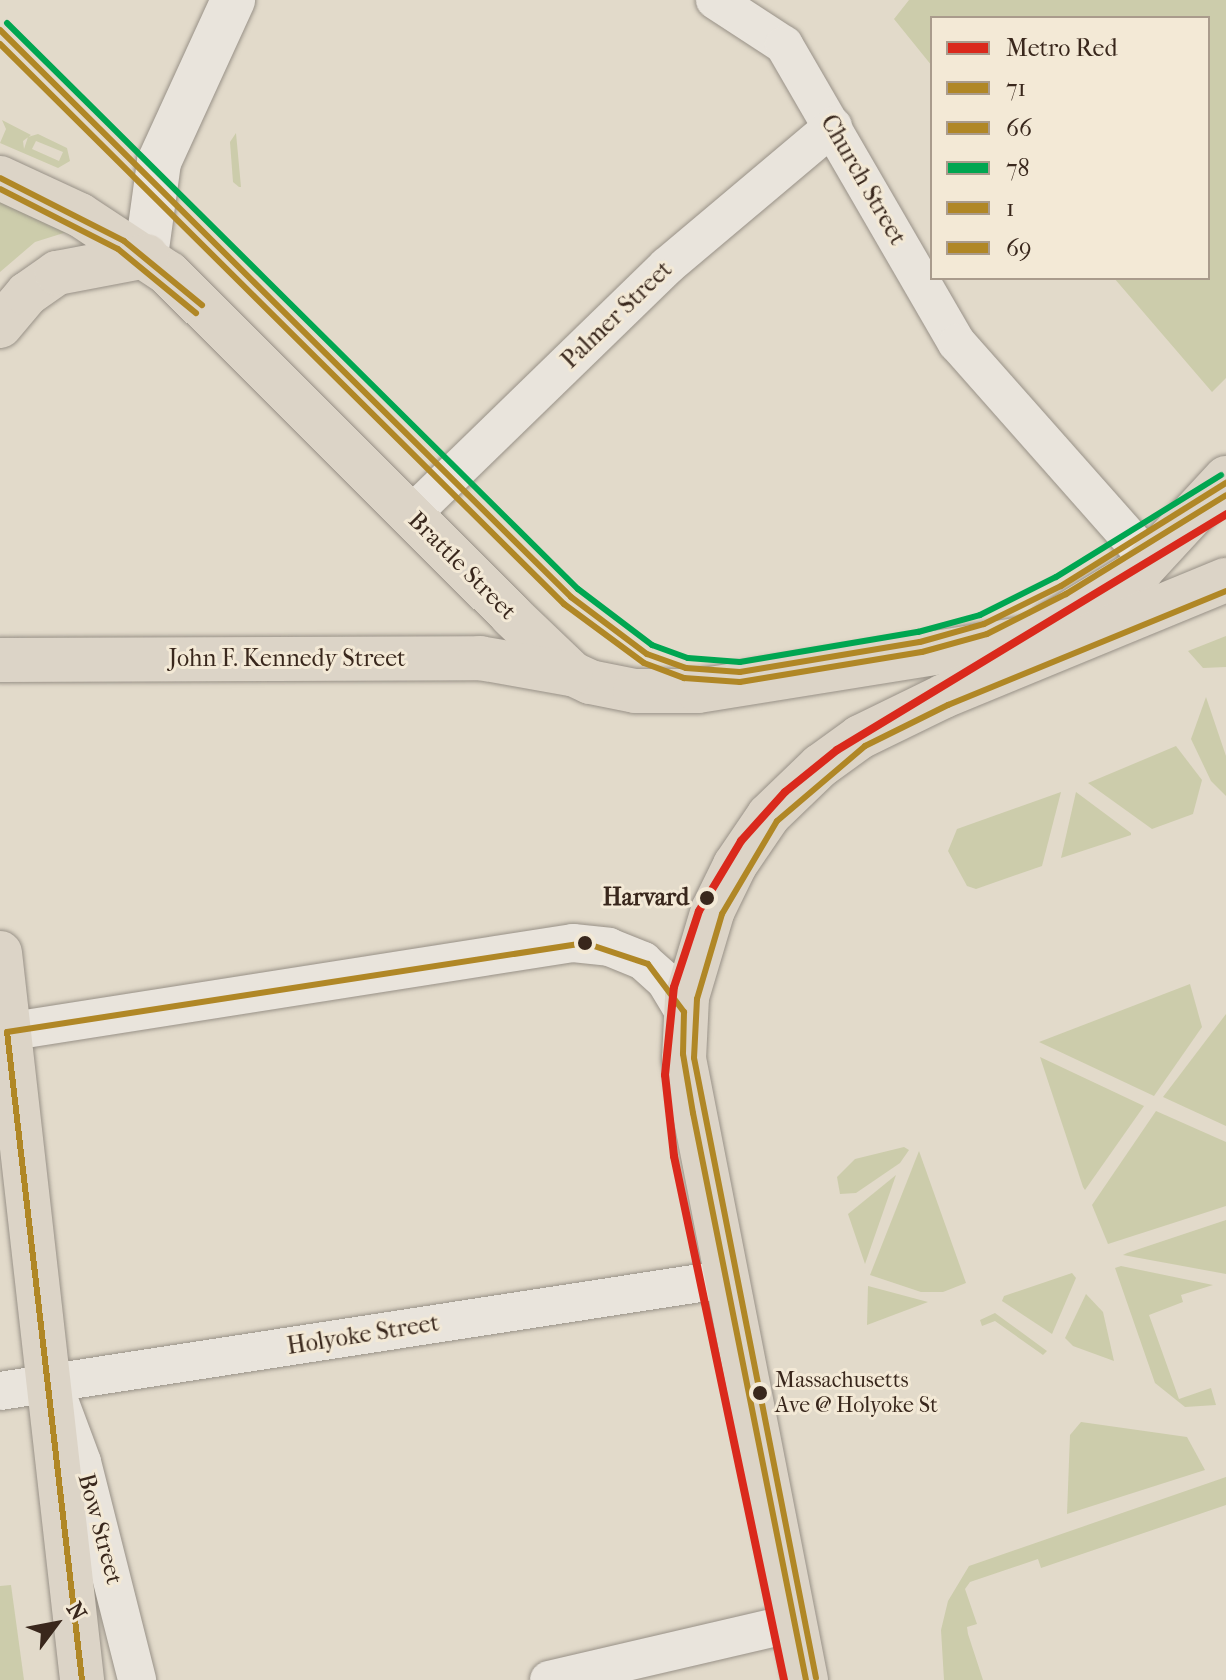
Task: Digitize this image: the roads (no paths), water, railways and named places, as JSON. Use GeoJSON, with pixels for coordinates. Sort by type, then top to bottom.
{"type":"FeatureCollection","features":[{"type":"Feature","properties":{"kind":"main road"},"geometry":{"type":"LineString","coordinates":[[0,326],[27,294],[57,273],[146,256],[159,162],[233,0]]}},
{"type":"Feature","properties":{"kind":"main road","name":"Brattle Street"},"geometry":{"type":"LineString","coordinates":[[0,178],[68,208],[146,256],[573,674],[614,689],[681,692],[1003,643],[1125,621]]}},
{"type":"Feature","properties":{"kind":"main road"},"geometry":{"type":"LineString","coordinates":[[1003,643],[1080,610],[1150,561],[1226,478]]}},
{"type":"Feature","properties":{"kind":"main road"},"geometry":{"type":"LineString","coordinates":[[806,1680],[686,1071],[684,1012],[695,963],[723,885],[769,815],[803,781],[888,721],[1226,580]]}},
{"type":"Feature","properties":{"kind":"main road","name":"John F. Kennedy Street"},"geometry":{"type":"LineString","coordinates":[[0,660],[480,658],[539,664],[573,674]]}},
{"type":"Feature","properties":{"kind":"main road"},"geometry":{"type":"LineString","coordinates":[[0,953],[4,1033],[82,1680]]}},
{"type":"Feature","properties":{"kind":"street","name":"Church Street"},"geometry":{"type":"LineString","coordinates":[[715,0],[784,45],[968,358],[1150,561]]}},
{"type":"Feature","properties":{"kind":"street","name":"Palmer Street"},"geometry":{"type":"LineString","coordinates":[[411,515],[667,266],[833,126]]}},
{"type":"Feature","properties":{"kind":"street"},"geometry":{"type":"LineString","coordinates":[[4,1033],[573,943],[609,947],[643,961],[666,982],[684,1012]]}},
{"type":"Feature","properties":{"kind":"street","name":"Holyoke Street"},"geometry":{"type":"LineString","coordinates":[[0,1391],[726,1279]]}},
{"type":"Feature","properties":{"kind":"street","name":"Bow Street"},"geometry":{"type":"LineString","coordinates":[[48,1385],[67,1413],[82,1462],[137,1680]]}},
{"type":"Feature","properties":{"kind":"street"},"geometry":{"type":"LineString","coordinates":[[549,1680],[794,1623]]}},
{"type":"Feature","properties":{"kind":"metro line","name":"Red"},"geometry":{"type":"LineString","coordinates":[[784,1680],[674,1156],[665,1075],[674,987],[699,911],[741,841],[785,792],[837,750],[1226,514]]}},
{"type":"Feature","properties":{"kind":"place","name":"Harvard"},"geometry":{"type":"Point","coordinates":[707,898]}},
{"type":"Feature","properties":{"kind":"place","name":"Massachusetts Ave @ Holyoke St"},"geometry":{"type":"Point","coordinates":[760,1393]}}]}
